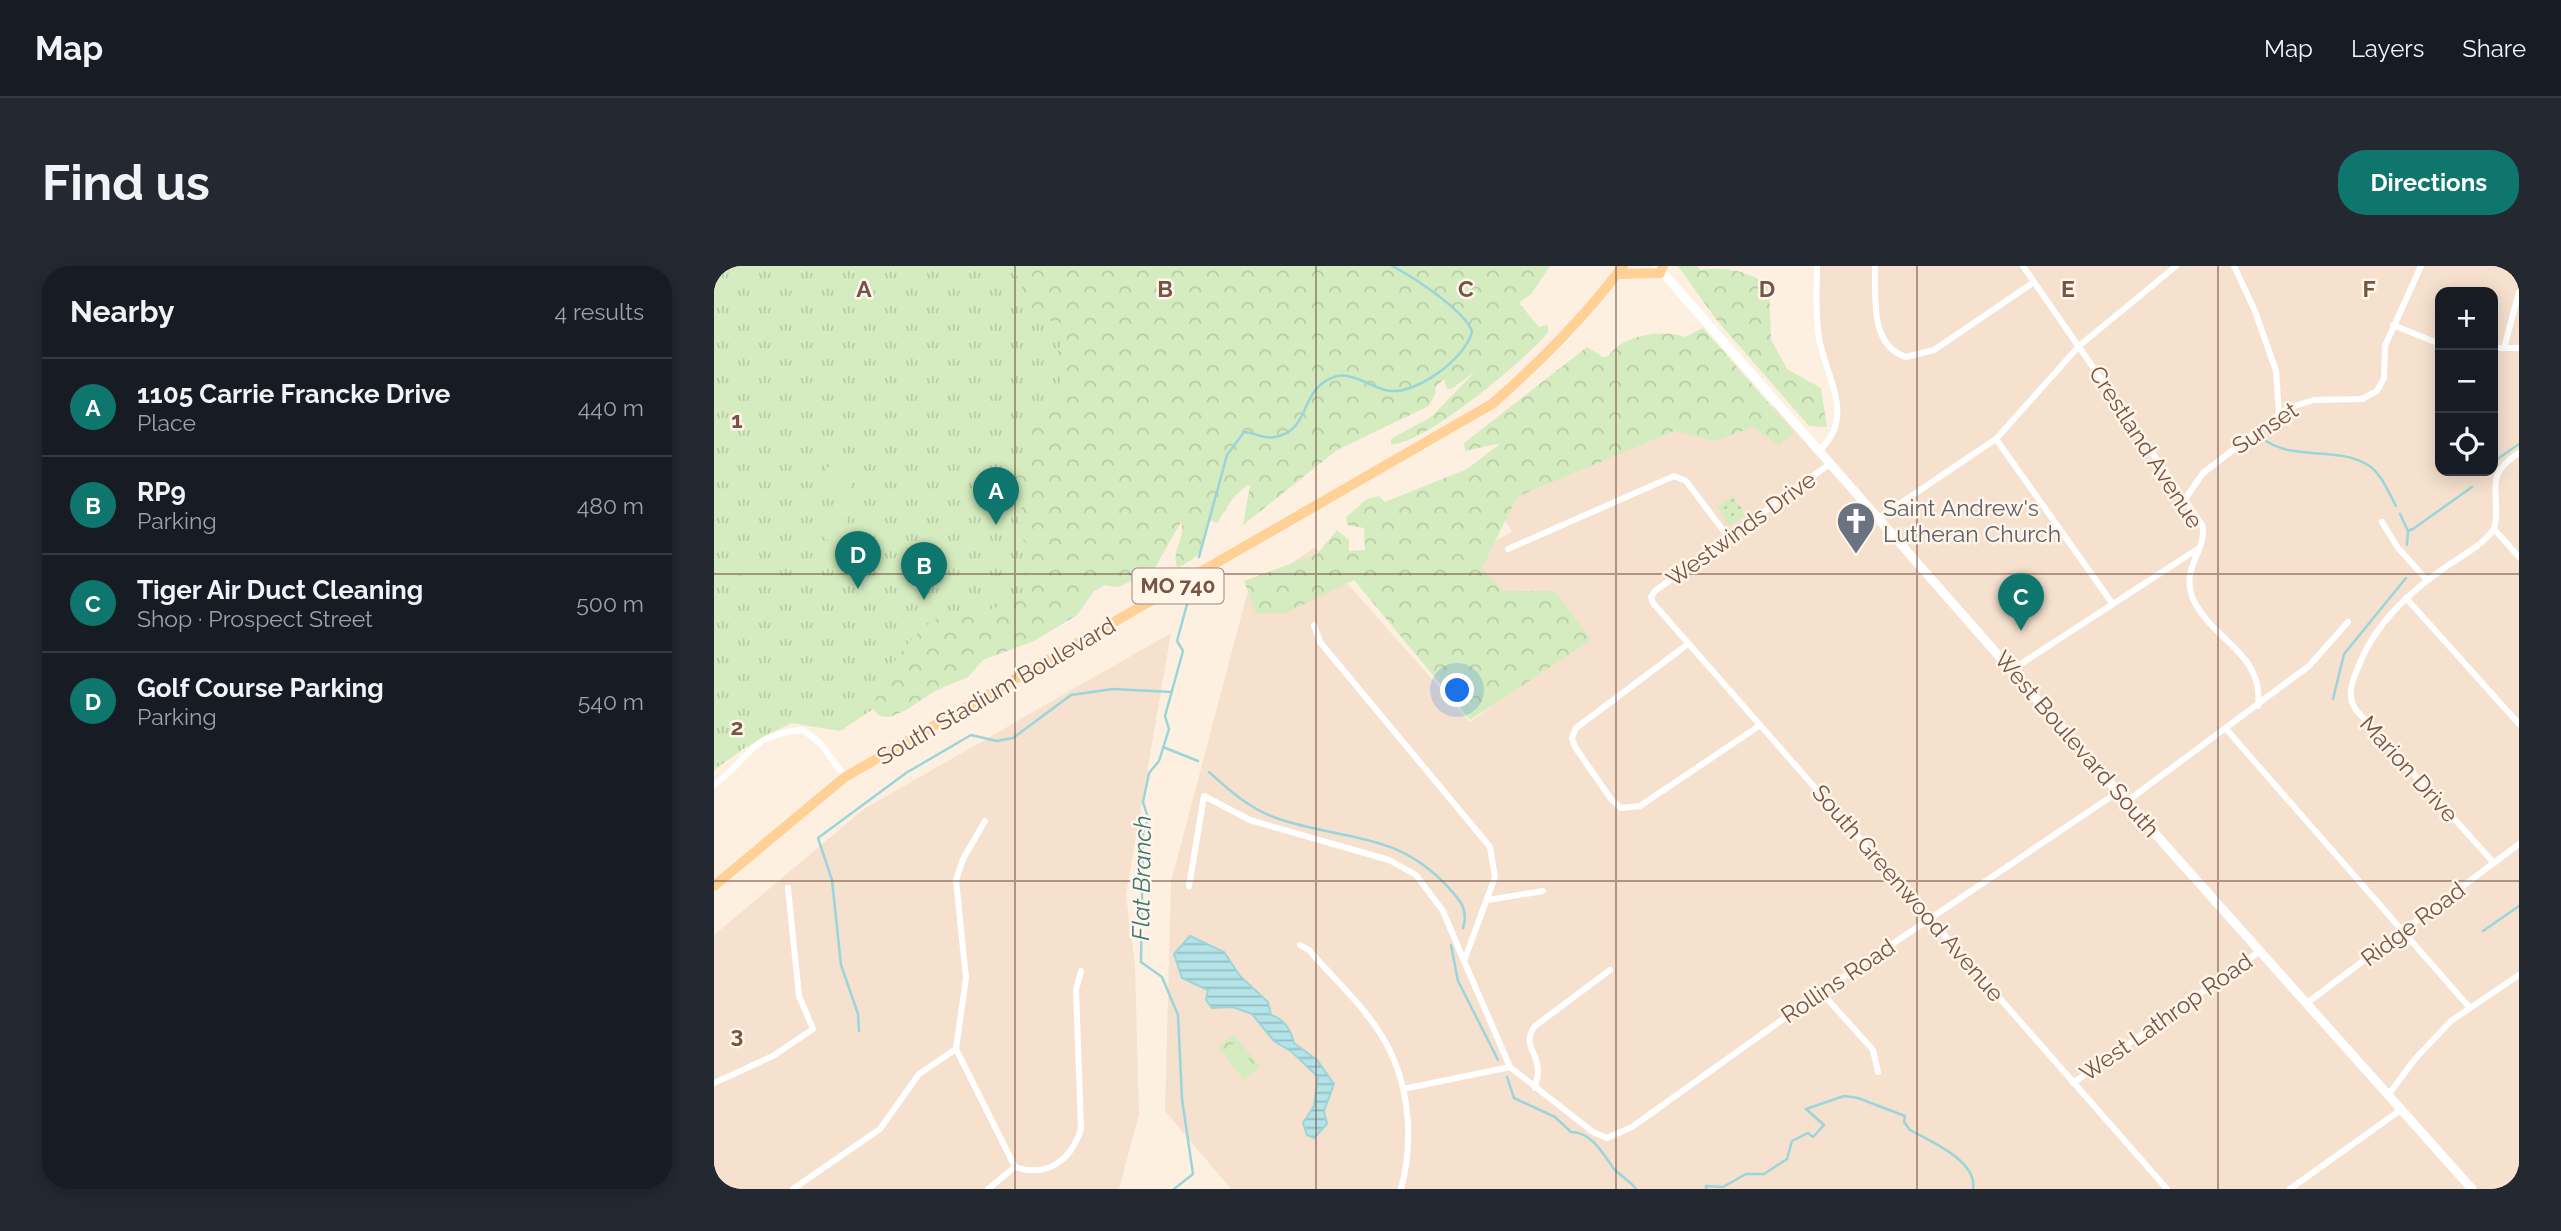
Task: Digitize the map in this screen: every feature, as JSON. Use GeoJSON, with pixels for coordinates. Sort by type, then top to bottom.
{"type":"FeatureCollection","features":[{"type":"Feature","properties":{"kind":"main road","name":"West Boulevard South"},"geometry":{"type":"LineString","coordinates":[[1660,268],[2013,669],[2126,802],[2472,1189]]}},
{"type":"Feature","properties":{"kind":"main road"},"geometry":{"type":"LineString","coordinates":[[1620,270],[1660,268]]}},
{"type":"Feature","properties":{"kind":"main road","name":"South Stadium Boulevard"},"geometry":{"type":"LineString","coordinates":[[714,886],[845,777],[1492,404],[1548,354],[1590,310],[1620,270]]}},
{"type":"Feature","properties":{"kind":"street","name":"Westwinds Drive"},"geometry":{"type":"LineString","coordinates":[[1817,266],[1816,320],[1819,341],[1839,403],[1838,427],[1831,440],[1820,450]]}},
{"type":"Feature","properties":{"kind":"street"},"geometry":{"type":"LineString","coordinates":[[1875,266],[1877,324],[1892,349],[1906,357],[1934,350],[2034,282]]}},
{"type":"Feature","properties":{"kind":"street","name":"Crestland Avenue"},"geometry":{"type":"LineString","coordinates":[[2023,266],[2185,499],[2204,533],[2189,575],[2191,595],[2200,612],[2255,672],[2259,692],[2258,706]]}},
{"type":"Feature","properties":{"kind":"street"},"geometry":{"type":"LineString","coordinates":[[1880,517],[1996,439],[2079,346],[2176,266]]}},
{"type":"Feature","properties":{"kind":"street"},"geometry":{"type":"LineString","coordinates":[[2234,266],[2255,311],[2276,371],[2279,414]]}},
{"type":"Feature","properties":{"kind":"street","name":"Sunset"},"geometry":{"type":"LineString","coordinates":[[2185,499],[2203,473],[2279,414],[2300,403],[2371,397],[2382,385],[2385,346],[2421,266]]}},
{"type":"Feature","properties":{"kind":"street"},"geometry":{"type":"LineString","coordinates":[[2504,348],[2519,292]]}},
{"type":"Feature","properties":{"kind":"street"},"geometry":{"type":"LineString","coordinates":[[2393,325],[2435,342]]}},
{"type":"Feature","properties":{"kind":"street"},"geometry":{"type":"LineString","coordinates":[[2498,348],[2519,348]]}},
{"type":"Feature","properties":{"kind":"street"},"geometry":{"type":"LineString","coordinates":[[1996,439],[2112,603]]}},
{"type":"Feature","properties":{"kind":"street"},"geometry":{"type":"LineString","coordinates":[[2519,453],[2501,466],[2496,475],[2494,529],[2484,540],[2406,598],[2519,724]]}},
{"type":"Feature","properties":{"kind":"street","name":"Westwinds Drive"},"geometry":{"type":"LineString","coordinates":[[1651,597],[1832,463]]}},
{"type":"Feature","properties":{"kind":"street"},"geometry":{"type":"LineString","coordinates":[[1508,549],[1674,476],[1686,481],[1729,538]]}},
{"type":"Feature","properties":{"kind":"street"},"geometry":{"type":"LineString","coordinates":[[2382,522],[2398,548],[2427,580]]}},
{"type":"Feature","properties":{"kind":"street"},"geometry":{"type":"LineString","coordinates":[[2494,529],[2519,557]]}},
{"type":"Feature","properties":{"kind":"street"},"geometry":{"type":"LineString","coordinates":[[2013,669],[2196,550]]}},
{"type":"Feature","properties":{"kind":"street","name":"South Greenwood Avenue"},"geometry":{"type":"LineString","coordinates":[[1651,597],[1759,726],[1804,773],[2167,1189]]}},
{"type":"Feature","properties":{"kind":"street","name":"Marion Drive"},"geometry":{"type":"LineString","coordinates":[[2406,598],[2365,645],[2350,691],[2351,699],[2356,710],[2494,863]]}},
{"type":"Feature","properties":{"kind":"street"},"geometry":{"type":"LineString","coordinates":[[2126,802],[2227,730],[2309,666],[2348,622]]}},
{"type":"Feature","properties":{"kind":"street"},"geometry":{"type":"LineString","coordinates":[[1314,625],[1320,642],[1481,834],[1494,862],[1494,877],[1488,900],[1464,961]]}},
{"type":"Feature","properties":{"kind":"street"},"geometry":{"type":"LineString","coordinates":[[1688,644],[1576,728],[1572,738],[1575,747],[1612,799],[1621,808],[1640,806],[1759,726]]}},
{"type":"Feature","properties":{"kind":"street"},"geometry":{"type":"LineString","coordinates":[[714,785],[747,751],[769,734],[803,730],[820,743],[845,777]]}},
{"type":"Feature","properties":{"kind":"street"},"geometry":{"type":"LineString","coordinates":[[2227,730],[2469,1007]]}},
{"type":"Feature","properties":{"kind":"street","name":"Rollins Road"},"geometry":{"type":"LineString","coordinates":[[1535,1088],[1593,1132],[1607,1138],[1620,1134],[1821,992],[2118,792]]}},
{"type":"Feature","properties":{"kind":"street"},"geometry":{"type":"LineString","coordinates":[[1189,886],[1204,796],[1250,820],[1390,860],[1416,875],[1443,911],[1510,1067],[1535,1088]]}},
{"type":"Feature","properties":{"kind":"street"},"geometry":{"type":"LineString","coordinates":[[985,821],[963,859],[956,880],[966,966],[956,1049],[1015,1167]]}},
{"type":"Feature","properties":{"kind":"street","name":"Ridge Road"},"geometry":{"type":"LineString","coordinates":[[2307,1003],[2519,844]]}},
{"type":"Feature","properties":{"kind":"street"},"geometry":{"type":"LineString","coordinates":[[714,1083],[773,1055],[813,1029],[799,996],[788,888]]}},
{"type":"Feature","properties":{"kind":"street"},"geometry":{"type":"LineString","coordinates":[[1488,900],[1543,891]]}},
{"type":"Feature","properties":{"kind":"street"},"geometry":{"type":"LineString","coordinates":[[1300,945],[1309,950],[1378,1030],[1391,1052],[1403,1090],[1410,1142],[1401,1189]]}},
{"type":"Feature","properties":{"kind":"street","name":"West Lathrop Road"},"geometry":{"type":"LineString","coordinates":[[2073,1083],[2260,951]]}},
{"type":"Feature","properties":{"kind":"street"},"geometry":{"type":"LineString","coordinates":[[1535,1088],[1538,1071],[1528,1045],[1529,1034],[1535,1026],[1610,970]]}},
{"type":"Feature","properties":{"kind":"street"},"geometry":{"type":"LineString","coordinates":[[988,1189],[1015,1167],[1041,1171],[1065,1160],[1076,1146],[1082,1129],[1076,990],[1081,971]]}},
{"type":"Feature","properties":{"kind":"street"},"geometry":{"type":"LineString","coordinates":[[2389,1094],[2433,1040],[2469,1007],[2519,975]]}},
{"type":"Feature","properties":{"kind":"street"},"geometry":{"type":"LineString","coordinates":[[1821,992],[1873,1050],[1878,1072]]}},
{"type":"Feature","properties":{"kind":"street"},"geometry":{"type":"LineString","coordinates":[[793,1189],[880,1129],[919,1074],[956,1049]]}},
{"type":"Feature","properties":{"kind":"street"},"geometry":{"type":"LineString","coordinates":[[1403,1090],[1510,1067]]}},
{"type":"Feature","properties":{"kind":"street"},"geometry":{"type":"LineString","coordinates":[[2295,1188],[2402,1110]]}},
{"type":"Feature","properties":{"kind":"shaded area"},"geometry":{"type":"Polygon","coordinates":[[[1818,266],[2519,266],[2519,1189],[1231,1189],[1165,1111],[1171,882],[1247,594],[1315,547],[1470,722],[1540,671],[1458,561],[1512,532],[1490,493],[1673,413],[1739,424],[1774,405],[1816,454],[1831,440],[1838,404],[1819,341],[1818,266]]]}},
{"type":"Feature","properties":{"kind":"shaded area"},"geometry":{"type":"Polygon","coordinates":[[[1171,633],[1126,895],[1135,965],[1139,1114],[1119,1189],[714,1189],[714,935],[864,809],[1171,633]]]}},
{"type":"Feature","properties":{"kind":"green space"},"geometry":{"type":"Polygon","coordinates":[[[714,266],[1042,266],[1078,351],[1040,574],[1020,612],[840,731],[791,723],[746,747],[714,770],[714,266]]]}},
{"type":"Feature","properties":{"kind":"green space"},"geometry":{"type":"Polygon","coordinates":[[[1004,266],[1550,266],[1532,293],[1519,303],[1539,327],[1547,325],[1549,331],[1498,379],[1426,431],[1406,441],[1391,444],[1391,439],[1431,417],[1475,372],[1451,389],[1447,389],[1444,379],[1435,387],[1436,392],[1429,406],[1337,450],[1243,525],[1250,486],[1247,485],[1233,498],[1217,523],[1210,520],[1206,527],[1204,544],[1192,560],[1178,568],[1176,563],[1182,534],[1181,522],[1156,566],[1141,577],[1118,587],[1105,585],[1094,591],[1077,615],[1034,641],[983,660],[968,677],[935,691],[906,710],[890,717],[879,716],[874,710],[882,683],[900,654],[923,629],[946,614],[977,613],[1007,603],[1023,595],[1028,586],[1023,564],[1031,551],[1022,538],[1029,530],[1022,526],[1017,516],[1025,501],[1013,500],[1008,492],[1014,471],[1030,460],[1034,453],[1029,429],[1043,417],[1062,388],[1057,352],[1069,333],[1064,324],[1035,313],[1028,305],[1019,280],[1004,266]]]}},
{"type":"Feature","properties":{"kind":"green space"},"geometry":{"type":"Polygon","coordinates":[[[1678,266],[1736,271],[1769,285],[1771,339],[1787,369],[1821,388],[1827,427],[1809,426],[1715,318],[1678,266]]]}},
{"type":"Feature","properties":{"kind":"green space"},"geometry":{"type":"Polygon","coordinates":[[[1703,328],[1794,432],[1779,445],[1753,427],[1715,441],[1674,431],[1517,497],[1482,568],[1503,591],[1555,591],[1591,640],[1470,720],[1354,580],[1286,613],[1256,613],[1244,581],[1317,554],[1337,530],[1349,540],[1349,551],[1365,550],[1364,528],[1347,525],[1346,517],[1367,499],[1379,496],[1385,502],[1467,469],[1501,443],[1465,451],[1464,443],[1587,347],[1603,357],[1609,356],[1623,343],[1633,339],[1655,334],[1685,337],[1703,328]]]}},
{"type":"Feature","properties":{"kind":"green space"},"geometry":{"type":"Polygon","coordinates":[[[838,463],[848,468],[853,478],[848,488],[838,493],[828,488],[823,478],[828,468],[838,463]]]}},
{"type":"Feature","properties":{"kind":"green space"},"geometry":{"type":"Polygon","coordinates":[[[1733,496],[1746,515],[1730,526],[1717,507],[1733,496]]]}},
{"type":"Feature","properties":{"kind":"green space"},"geometry":{"type":"Polygon","coordinates":[[[833,513],[843,517],[847,527],[843,537],[833,541],[823,537],[819,527],[823,517],[833,513]]]}},
{"type":"Feature","properties":{"kind":"green space"},"geometry":{"type":"Polygon","coordinates":[[[743,546],[753,554],[756,564],[755,573],[746,577],[736,573],[731,565],[735,551],[743,546]]]}},
{"type":"Feature","properties":{"kind":"green space"},"geometry":{"type":"Polygon","coordinates":[[[1234,1034],[1260,1067],[1244,1080],[1218,1047],[1234,1034]]]}},
{"type":"Feature","properties":{"kind":"green space"},"geometry":{"type":"Polygon","coordinates":[[[1235,1042],[1252,1063],[1242,1070],[1226,1049],[1235,1042]]]}},
{"type":"Feature","properties":{"kind":"water"},"geometry":{"type":"Polygon","coordinates":[[[1190,936],[1224,952],[1240,976],[1268,1002],[1271,1015],[1286,1026],[1294,1043],[1317,1060],[1334,1084],[1324,1111],[1327,1124],[1314,1138],[1307,1135],[1303,1123],[1314,1106],[1318,1077],[1292,1052],[1274,1041],[1252,1014],[1233,1007],[1212,1008],[1206,1000],[1208,990],[1182,978],[1174,954],[1190,936]]]}},
{"type":"Feature","properties":{"kind":"waterway","name":"Flat Branch"},"geometry":{"type":"LineString","coordinates":[[1199,557],[1227,455],[1244,432],[1271,438],[1287,433],[1295,426],[1315,391],[1334,377],[1353,377],[1385,390],[1410,388],[1450,364],[1468,342],[1472,331],[1459,314],[1424,286],[1392,266]]}},
{"type":"Feature","properties":{"kind":"waterway"},"geometry":{"type":"LineString","coordinates":[[2266,441],[2291,451],[2356,459],[2368,465],[2381,478],[2396,506]]}},
{"type":"Feature","properties":{"kind":"waterway"},"geometry":{"type":"LineString","coordinates":[[2498,459],[2519,444]]}},
{"type":"Feature","properties":{"kind":"waterway"},"geometry":{"type":"LineString","coordinates":[[2400,514],[2408,531],[2472,487]]}},
{"type":"Feature","properties":{"kind":"waterway"},"geometry":{"type":"LineString","coordinates":[[2407,545],[2408,531]]}},
{"type":"Feature","properties":{"kind":"waterway"},"geometry":{"type":"LineString","coordinates":[[2333,699],[2344,654],[2406,578]]}},
{"type":"Feature","properties":{"kind":"waterway","name":"Flat Branch"},"geometry":{"type":"LineString","coordinates":[[1174,1189],[1193,1174],[1182,1099],[1178,1015],[1162,977],[1141,962],[1143,833],[1148,818],[1143,802],[1149,773],[1159,761],[1169,729],[1165,716],[1183,651],[1177,641],[1189,597]]}},
{"type":"Feature","properties":{"kind":"waterway"},"geometry":{"type":"LineString","coordinates":[[859,1031],[858,1014],[841,965],[832,880],[818,838],[906,773],[971,735],[997,741],[1013,738],[1071,695],[1113,689],[1171,692]]}},
{"type":"Feature","properties":{"kind":"waterway"},"geometry":{"type":"LineString","coordinates":[[1163,747],[1198,761]]}},
{"type":"Feature","properties":{"kind":"waterway"},"geometry":{"type":"LineString","coordinates":[[1209,772],[1240,798],[1266,814],[1300,825],[1367,840],[1408,855],[1427,868],[1459,900],[1465,915],[1463,928]]}},
{"type":"Feature","properties":{"kind":"waterway"},"geometry":{"type":"LineString","coordinates":[[2483,931],[2519,906]]}},
{"type":"Feature","properties":{"kind":"waterway"},"geometry":{"type":"LineString","coordinates":[[1451,945],[1458,981],[1498,1060]]}},
{"type":"Feature","properties":{"kind":"waterway"},"geometry":{"type":"LineString","coordinates":[[1507,1077],[1514,1098],[1555,1117],[1571,1132],[1591,1140],[1614,1169],[1636,1189]]}},
{"type":"Feature","properties":{"kind":"waterway"},"geometry":{"type":"LineString","coordinates":[[1706,1189],[1706,1186],[1723,1187],[1746,1174],[1764,1174],[1787,1159],[1792,1141],[1808,1133],[1813,1137],[1824,1125],[1806,1109],[1844,1096],[1858,1098],[1905,1116],[1904,1122],[1910,1130],[1961,1161],[1973,1179],[1973,1189]]}},
{"type":"Feature","properties":{"kind":"place","name":"1105 Carrie Francke Drive"},"geometry":{"type":"Point","coordinates":[996,525]}},
{"type":"Feature","properties":{"kind":"place","name":"Saint Andrew's Lutheran Church"},"geometry":{"type":"Point","coordinates":[1856,555]}},
{"type":"Feature","properties":{"kind":"place","name":"Golf Course Parking"},"geometry":{"type":"Point","coordinates":[858,589]}},
{"type":"Feature","properties":{"kind":"place","name":"RP9"},"geometry":{"type":"Point","coordinates":[924,600]}},
{"type":"Feature","properties":{"kind":"place","name":"Tiger Air Duct Cleaning"},"geometry":{"type":"Point","coordinates":[2021,631]}}]}
